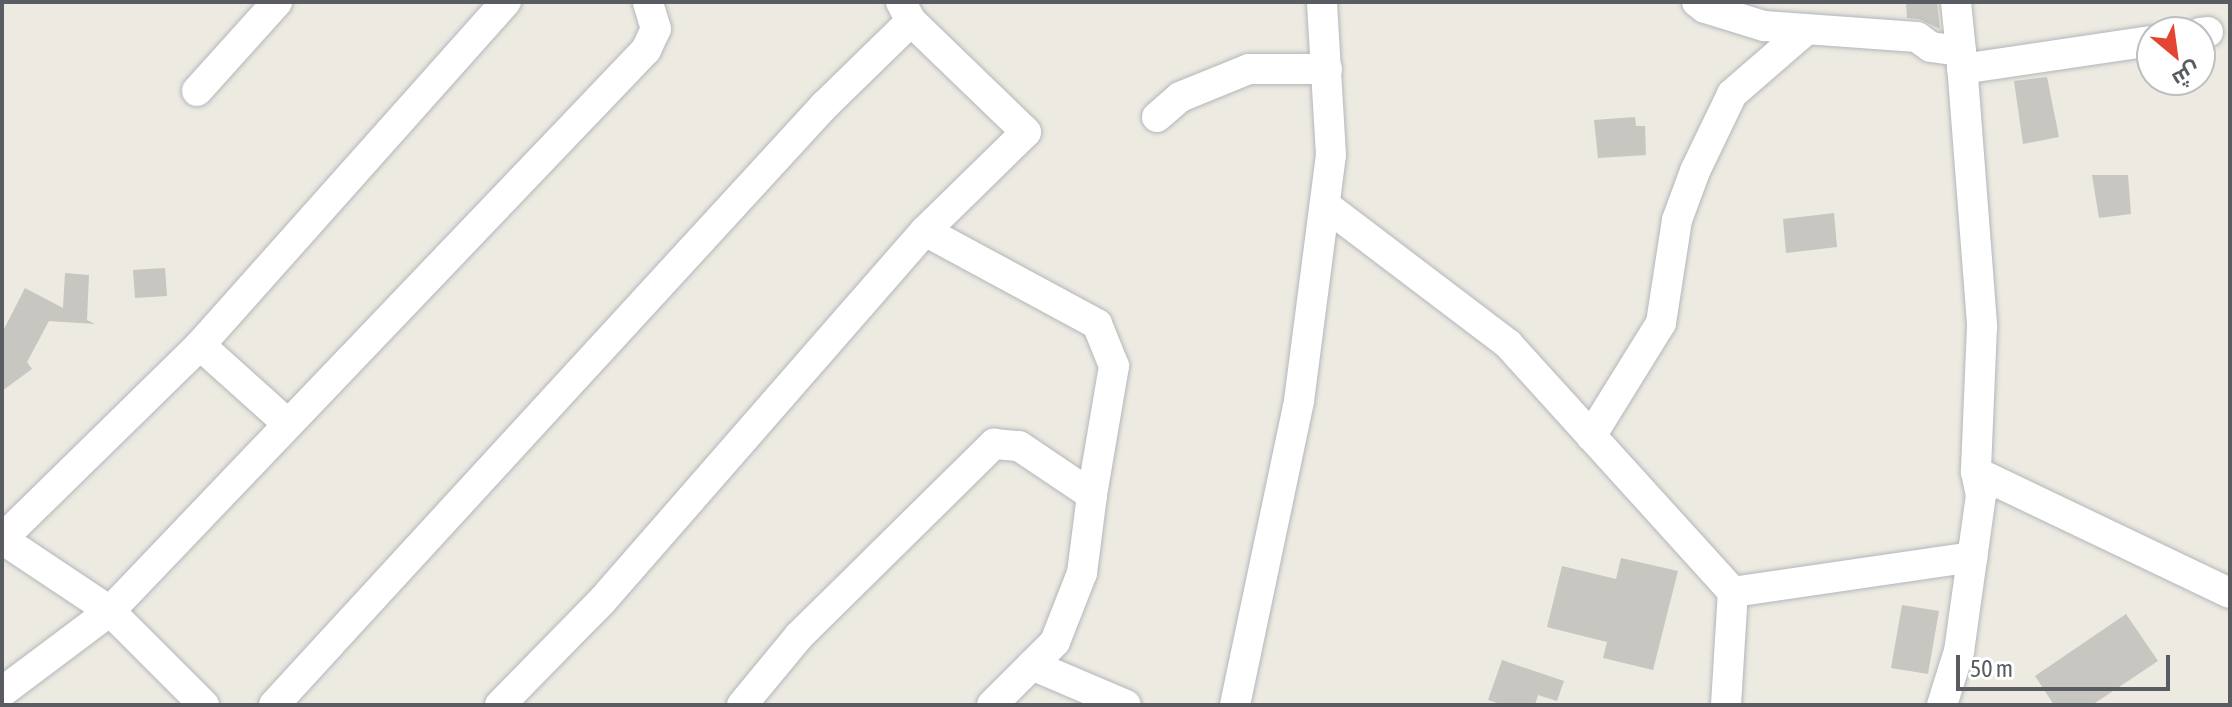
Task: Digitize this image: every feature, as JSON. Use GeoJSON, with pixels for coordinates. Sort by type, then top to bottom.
{"type":"FeatureCollection","features":[{"type":"Feature","properties":{"kind":"street"},"geometry":{"type":"LineString","coordinates":[[197,91],[277,2]]}},
{"type":"Feature","properties":{"kind":"street"},"geometry":{"type":"LineString","coordinates":[[204,705],[110,611],[2,539],[200,345],[506,2]]}},
{"type":"Feature","properties":{"kind":"street"},"geometry":{"type":"LineString","coordinates":[[2,692],[110,611],[646,50],[656,29],[648,2]]}},
{"type":"Feature","properties":{"kind":"street"},"geometry":{"type":"LineString","coordinates":[[1235,705],[1299,401],[1325,205],[1331,155],[1322,2]]}},
{"type":"Feature","properties":{"kind":"street"},"geometry":{"type":"LineString","coordinates":[[1697,2],[1743,21],[1917,37],[1961,60],[2136,43]]}},
{"type":"Feature","properties":{"kind":"street"},"geometry":{"type":"LineString","coordinates":[[1942,705],[1959,651],[1981,495],[1976,472],[1982,326],[1956,2]]}},
{"type":"Feature","properties":{"kind":"street"},"geometry":{"type":"LineString","coordinates":[[274,705],[825,105],[906,11],[1026,132],[925,231],[602,601],[500,705]]}},
{"type":"Feature","properties":{"kind":"street"},"geometry":{"type":"LineString","coordinates":[[1591,436],[1661,323],[1677,220],[1695,171],[1732,94],[1807,29]]}},
{"type":"Feature","properties":{"kind":"street"},"geometry":{"type":"LineString","coordinates":[[1157,117],[1180,97],[1249,69],[1327,69]]}},
{"type":"Feature","properties":{"kind":"street"},"geometry":{"type":"LineString","coordinates":[[1325,205],[1508,344],[1733,592],[1726,705]]}},
{"type":"Feature","properties":{"kind":"street"},"geometry":{"type":"LineString","coordinates":[[925,231],[1097,324],[1114,366],[1082,573],[1055,642],[992,705]]}},
{"type":"Feature","properties":{"kind":"street"},"geometry":{"type":"LineString","coordinates":[[200,345],[288,424]]}},
{"type":"Feature","properties":{"kind":"street"},"geometry":{"type":"LineString","coordinates":[[742,705],[799,636],[994,444],[1019,446],[1092,495]]}},
{"type":"Feature","properties":{"kind":"street"},"geometry":{"type":"LineString","coordinates":[[1976,472],[2230,593]]}},
{"type":"Feature","properties":{"kind":"street"},"geometry":{"type":"LineString","coordinates":[[1733,592],[1972,557]]}},
{"type":"Feature","properties":{"kind":"street"},"geometry":{"type":"LineString","coordinates":[[1032,665],[1126,705]]}},
{"type":"Feature","properties":{"kind":"building"},"geometry":{"type":"Polygon","coordinates":[[[1906,2],[1937,2],[1940,29],[1919,19],[1907,18],[1906,2]]]}},
{"type":"Feature","properties":{"kind":"building"},"geometry":{"type":"Polygon","coordinates":[[[2047,77],[2059,137],[2023,144],[2014,81],[2047,77]]]}},
{"type":"Feature","properties":{"kind":"building"},"geometry":{"type":"Polygon","coordinates":[[[1635,117],[1636,126],[1645,126],[1646,155],[1598,158],[1594,120],[1635,117]]]}},
{"type":"Feature","properties":{"kind":"building"},"geometry":{"type":"Polygon","coordinates":[[[2092,175],[2128,175],[2131,214],[2099,218],[2092,175]]]}},
{"type":"Feature","properties":{"kind":"building"},"geometry":{"type":"Polygon","coordinates":[[[1834,213],[1837,247],[1786,253],[1783,219],[1834,213]]]}},
{"type":"Feature","properties":{"kind":"building"},"geometry":{"type":"Polygon","coordinates":[[[165,268],[167,296],[135,298],[133,270],[165,268]]]}},
{"type":"Feature","properties":{"kind":"building"},"geometry":{"type":"Polygon","coordinates":[[[65,273],[89,275],[87,320],[95,324],[49,321],[27,362],[32,369],[2,391],[2,333],[25,288],[63,308],[65,273]]]}},
{"type":"Feature","properties":{"kind":"building"},"geometry":{"type":"Polygon","coordinates":[[[1621,558],[1678,571],[1653,670],[1603,658],[1607,642],[1547,627],[1562,566],[1616,579],[1621,558]]]}},
{"type":"Feature","properties":{"kind":"building"},"geometry":{"type":"Polygon","coordinates":[[[1902,605],[1939,611],[1928,674],[1891,668],[1902,605]]]}},
{"type":"Feature","properties":{"kind":"building"},"geometry":{"type":"Polygon","coordinates":[[[2126,614],[2158,661],[2092,705],[2054,705],[2035,676],[2126,614]]]}},
{"type":"Feature","properties":{"kind":"building"},"geometry":{"type":"Polygon","coordinates":[[[1502,660],[1564,681],[1557,701],[1538,695],[1535,705],[1504,705],[1488,700],[1502,660]]]}}]}
